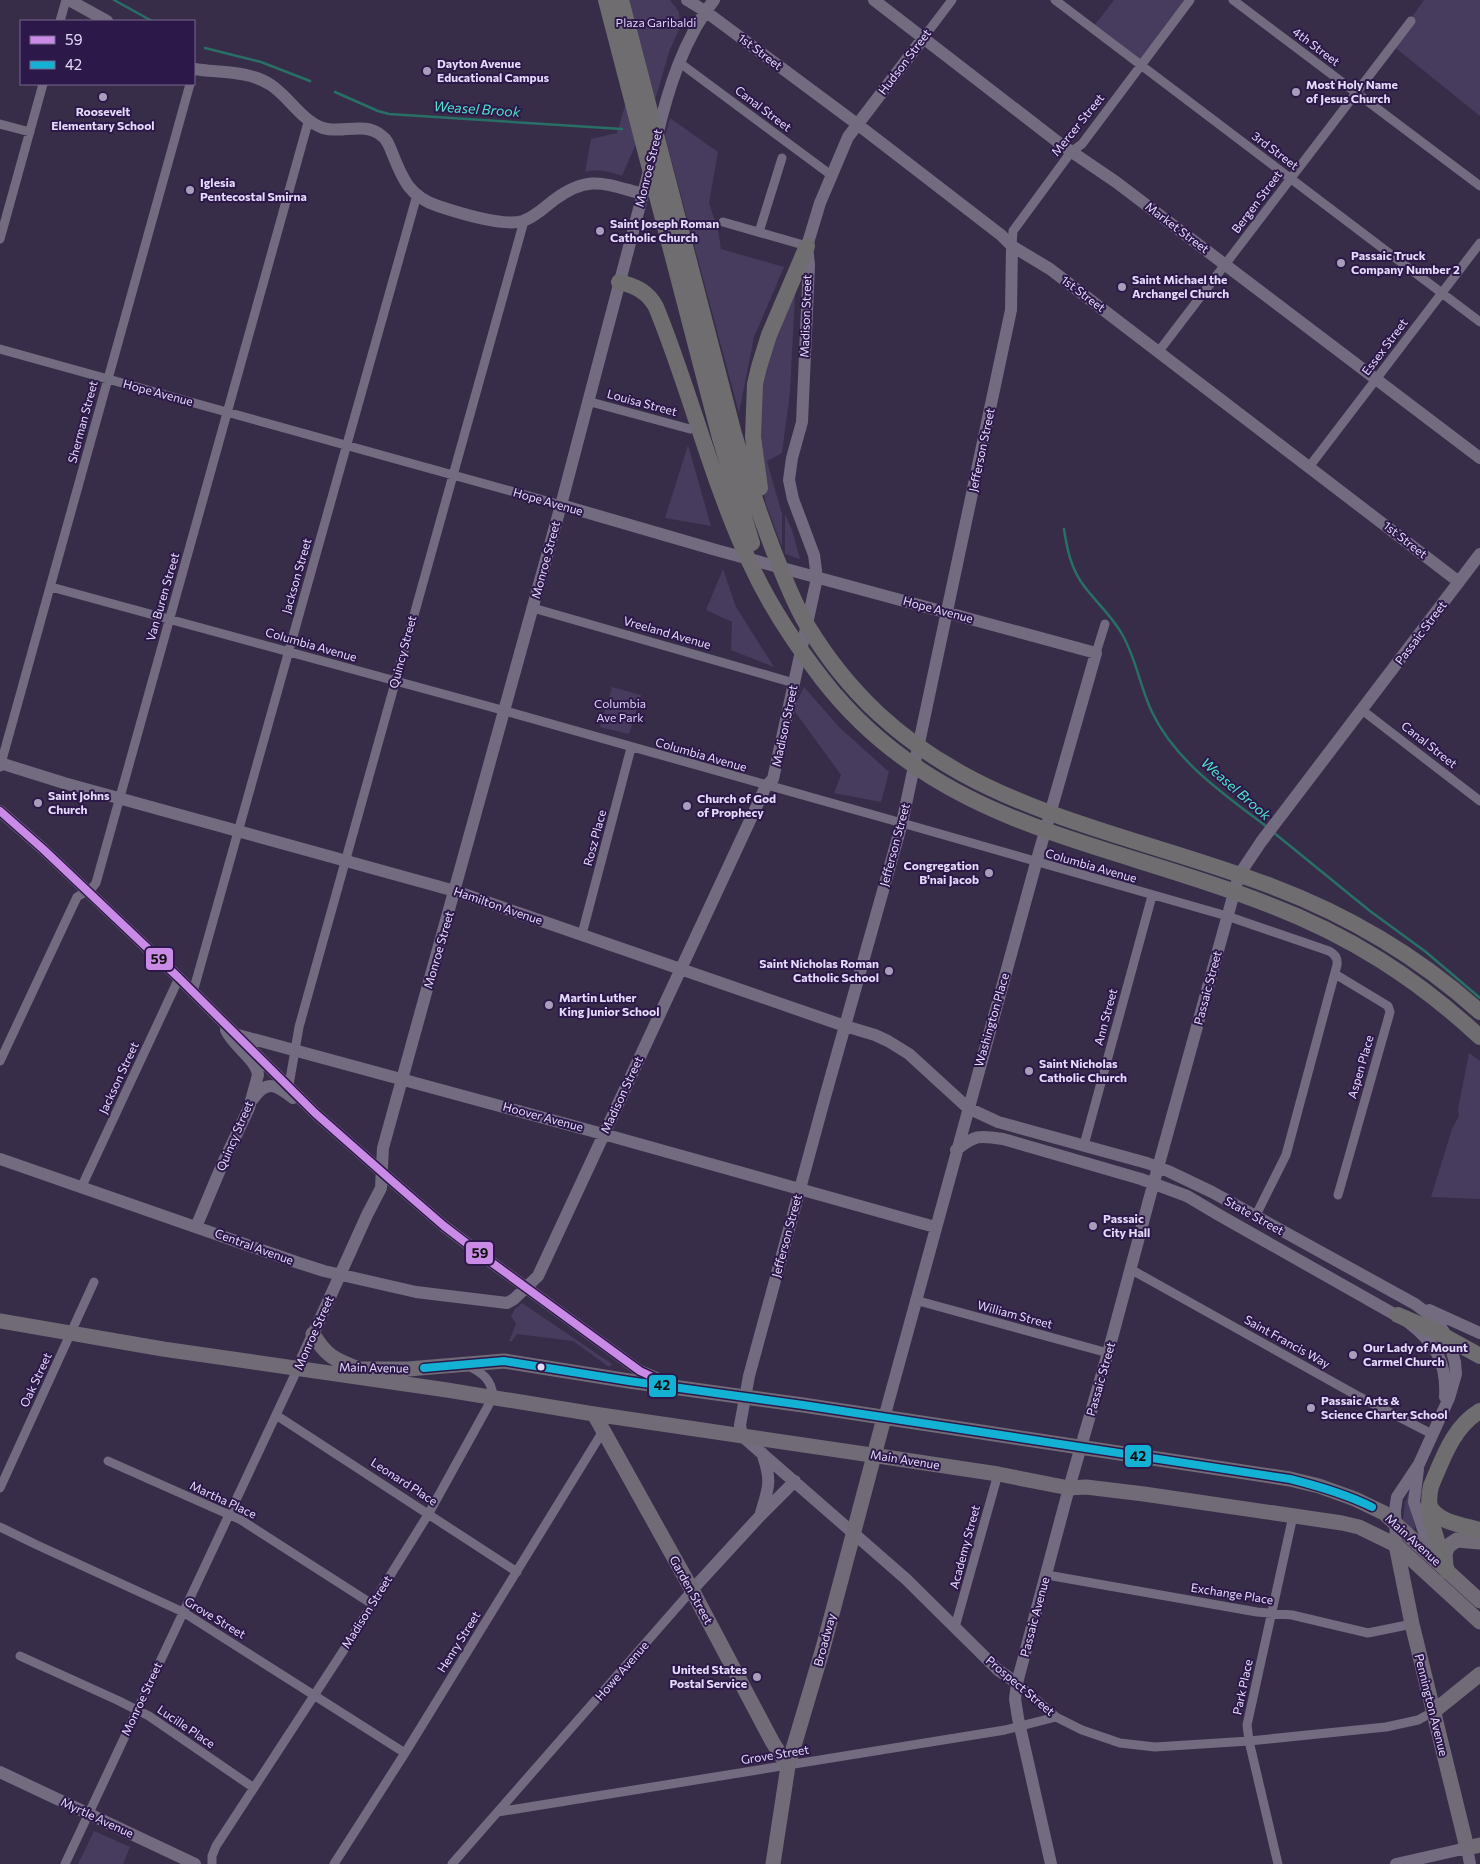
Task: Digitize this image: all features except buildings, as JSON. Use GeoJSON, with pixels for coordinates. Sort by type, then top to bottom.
{"type":"FeatureCollection","features":[{"type":"Feature","properties":{"kind":"highway"},"geometry":{"type":"LineString","coordinates":[[606,0],[631,94],[650,197],[720,438],[747,544]]}},
{"type":"Feature","properties":{"kind":"highway"},"geometry":{"type":"LineString","coordinates":[[621,0],[743,464],[762,524],[797,607],[817,640],[854,689],[884,720],[927,754],[971,780],[1035,808],[1222,868],[1315,904],[1381,938],[1443,980],[1480,1012]]}},
{"type":"Feature","properties":{"kind":"highway"},"geometry":{"type":"LineString","coordinates":[[774,552],[755,458],[753,402],[764,350],[807,246]]}},
{"type":"Feature","properties":{"kind":"highway"},"geometry":{"type":"LineString","coordinates":[[620,282],[631,285],[646,293],[656,307],[760,576],[811,664],[853,715],[901,757],[966,798],[1031,826],[1248,896],[1308,921],[1372,954],[1432,995],[1480,1037]]}},
{"type":"Feature","properties":{"kind":"highway"},"geometry":{"type":"LineString","coordinates":[[1398,1315],[1448,1338],[1480,1356]]}},
{"type":"Feature","properties":{"kind":"highway"},"geometry":{"type":"LineString","coordinates":[[1447,1571],[1428,1502],[1431,1486],[1456,1433],[1463,1424],[1480,1411]]}},
{"type":"Feature","properties":{"kind":"highway"},"geometry":{"type":"LineString","coordinates":[[1428,1502],[1431,1509],[1440,1518],[1480,1530]]}},
{"type":"Feature","properties":{"kind":"main road"},"geometry":{"type":"LineString","coordinates":[[68,0],[105,20]]}},
{"type":"Feature","properties":{"kind":"main road","name":"1st Street"},"geometry":{"type":"LineString","coordinates":[[687,0],[705,11],[857,124],[1012,246],[1050,269],[1159,351],[1459,582]]}},
{"type":"Feature","properties":{"kind":"main road","name":"Monroe Street"},"geometry":{"type":"LineString","coordinates":[[298,1368],[381,1188],[383,1148],[561,505],[620,282],[650,197],[664,108],[680,63],[705,11],[714,0]]}},
{"type":"Feature","properties":{"kind":"main road","name":"Market Street"},"geometry":{"type":"LineString","coordinates":[[874,0],[1071,152],[1116,182],[1480,458]]}},
{"type":"Feature","properties":{"kind":"main road","name":"Hudson Street"},"geometry":{"type":"LineString","coordinates":[[857,124],[924,37]]}},
{"type":"Feature","properties":{"kind":"main road"},"geometry":{"type":"LineString","coordinates":[[195,70],[243,74],[263,80],[279,91],[309,119],[322,128],[365,129],[378,132],[388,142],[405,182],[417,195],[439,206],[506,223],[524,221],[532,217],[570,188],[579,185],[604,184],[650,197]]}},
{"type":"Feature","properties":{"kind":"main road","name":"Madison Street"},"geometry":{"type":"LineString","coordinates":[[514,1300],[538,1276],[766,786],[773,779],[816,578],[814,555],[793,499],[789,480],[792,458],[802,422],[808,265],[807,246],[831,175],[848,137],[857,124]]}},
{"type":"Feature","properties":{"kind":"main road","name":"Jefferson Street"},"geometry":{"type":"LineString","coordinates":[[742,1436],[740,1425],[744,1397],[844,1026],[902,824],[1011,310],[1012,246]]}},
{"type":"Feature","properties":{"kind":"main road","name":"Hope Avenue"},"geometry":{"type":"LineString","coordinates":[[561,505],[816,578],[1096,652]]}},
{"type":"Feature","properties":{"kind":"main road","name":"Passaic Street"},"geometry":{"type":"LineString","coordinates":[[1069,1488],[1132,1270],[1227,916],[1243,869],[1270,830],[1480,554]]}},
{"type":"Feature","properties":{"kind":"main road","name":"Washington Place"},"geometry":{"type":"LineString","coordinates":[[884,1418],[956,1150],[1096,652]]}},
{"type":"Feature","properties":{"kind":"main road","name":"Hamilton Avenue"},"geometry":{"type":"LineString","coordinates":[[1,764],[455,891],[844,1026],[875,1035],[909,1054],[968,1108]]}},
{"type":"Feature","properties":{"kind":"main road"},"geometry":{"type":"LineString","coordinates":[[0,811],[87,890],[194,992],[224,1024],[329,1125],[444,1226],[526,1289],[640,1371],[655,1378],[695,1390]]}},
{"type":"Feature","properties":{"kind":"main road","name":"Quincy Street"},"geometry":{"type":"LineString","coordinates":[[196,1227],[249,1108],[256,1080],[257,1070],[230,1040],[224,1024]]}},
{"type":"Feature","properties":{"kind":"main road","name":"Hoover Avenue"},"geometry":{"type":"LineString","coordinates":[[237,1035],[295,1049],[935,1227]]}},
{"type":"Feature","properties":{"kind":"main road"},"geometry":{"type":"LineString","coordinates":[[249,1108],[253,1098],[262,1088],[272,1085],[290,1095],[329,1125]]}},
{"type":"Feature","properties":{"kind":"main road","name":"State Street"},"geometry":{"type":"LineString","coordinates":[[968,1108],[998,1122],[1084,1145],[1159,1168],[1203,1188],[1415,1304],[1434,1319],[1448,1338],[1455,1362],[1456,1374],[1443,1411],[1419,1464],[1397,1497],[1394,1523],[1396,1545]]}},
{"type":"Feature","properties":{"kind":"main road","name":"State Street"},"geometry":{"type":"LineString","coordinates":[[956,1150],[970,1138],[985,1136],[1003,1139],[1155,1183],[1187,1196],[1398,1315],[1425,1336],[1439,1354],[1442,1364],[1446,1387],[1443,1411]]}},
{"type":"Feature","properties":{"kind":"main road","name":"Central Avenue"},"geometry":{"type":"LineString","coordinates":[[0,1159],[299,1264],[416,1292],[507,1303],[514,1300]]}},
{"type":"Feature","properties":{"kind":"main road"},"geometry":{"type":"LineString","coordinates":[[1415,1304],[1480,1333]]}},
{"type":"Feature","properties":{"kind":"main road","name":"Main Avenue"},"geometry":{"type":"LineString","coordinates":[[0,1321],[163,1348],[998,1474],[1069,1488],[1086,1487],[1144,1494],[1342,1523],[1359,1528],[1396,1545],[1480,1622]]}},
{"type":"Feature","properties":{"kind":"main road"},"geometry":{"type":"LineString","coordinates":[[313,1334],[322,1350],[342,1363],[359,1369]]}},
{"type":"Feature","properties":{"kind":"main road","name":"Main Avenue"},"geometry":{"type":"LineString","coordinates":[[298,1368],[408,1370],[504,1361],[624,1381],[744,1397],[1290,1479],[1319,1486],[1356,1499],[1384,1513],[1480,1601]]}},
{"type":"Feature","properties":{"kind":"main road","name":"Garden Street"},"geometry":{"type":"LineString","coordinates":[[594,1414],[692,1590],[773,1743],[788,1766]]}},
{"type":"Feature","properties":{"kind":"main road","name":"Broadway"},"geometry":{"type":"LineString","coordinates":[[773,1864],[788,1766],[823,1648],[884,1418]]}},
{"type":"Feature","properties":{"kind":"main road","name":"Prospect Street"},"geometry":{"type":"LineString","coordinates":[[742,1436],[854,1532],[906,1579],[998,1670],[1017,1683]]}},
{"type":"Feature","properties":{"kind":"main road"},"geometry":{"type":"LineString","coordinates":[[760,1516],[769,1488],[769,1472],[762,1453]]}},
{"type":"Feature","properties":{"kind":"main road","name":"State Street"},"geometry":{"type":"LineString","coordinates":[[1419,1464],[1414,1502],[1424,1535],[1447,1571]]}},
{"type":"Feature","properties":{"kind":"main road","name":"Howe Avenue"},"geometry":{"type":"LineString","coordinates":[[692,1590],[795,1481]]}},
{"type":"Feature","properties":{"kind":"main road","name":"Passaic Avenue"},"geometry":{"type":"LineString","coordinates":[[1051,1864],[1020,1726],[1016,1699],[1017,1683],[1069,1488]]}},
{"type":"Feature","properties":{"kind":"main road"},"geometry":{"type":"LineString","coordinates":[[1447,1571],[1445,1554],[1448,1546],[1456,1540],[1480,1542]]}},
{"type":"Feature","properties":{"kind":"main road","name":"Pennington Avenue"},"geometry":{"type":"LineString","coordinates":[[1396,1545],[1433,1712],[1473,1847],[1470,1864]]}},
{"type":"Feature","properties":{"kind":"main road","name":"Prospect Street"},"geometry":{"type":"LineString","coordinates":[[1433,1712],[1480,1674]]}},
{"type":"Feature","properties":{"kind":"main road","name":"Myrtle Avenue"},"geometry":{"type":"LineString","coordinates":[[0,1772],[195,1864]]}},
{"type":"Feature","properties":{"kind":"main road"},"geometry":{"type":"LineString","coordinates":[[1396,1864],[1473,1847]]}},
{"type":"Feature","properties":{"kind":"street"},"geometry":{"type":"LineString","coordinates":[[60,20],[68,0]]}},
{"type":"Feature","properties":{"kind":"street","name":"Hudson Street"},"geometry":{"type":"LineString","coordinates":[[924,37],[952,0]]}},
{"type":"Feature","properties":{"kind":"street","name":"3rd Street"},"geometry":{"type":"LineString","coordinates":[[1055,0],[1142,64],[1480,322]]}},
{"type":"Feature","properties":{"kind":"street","name":"Mercer Street"},"geometry":{"type":"LineString","coordinates":[[1012,246],[1013,231],[1071,152],[1082,144],[1190,0]]}},
{"type":"Feature","properties":{"kind":"street","name":"4th Street"},"geometry":{"type":"LineString","coordinates":[[1233,0],[1480,186]]}},
{"type":"Feature","properties":{"kind":"street","name":"Bergen Street"},"geometry":{"type":"LineString","coordinates":[[1159,351],[1411,21]]}},
{"type":"Feature","properties":{"kind":"street","name":"Canal Street"},"geometry":{"type":"LineString","coordinates":[[680,63],[831,175]]}},
{"type":"Feature","properties":{"kind":"street"},"geometry":{"type":"LineString","coordinates":[[0,239],[43,85]]}},
{"type":"Feature","properties":{"kind":"street","name":"Sherman Street"},"geometry":{"type":"LineString","coordinates":[[1,764],[190,85]]}},
{"type":"Feature","properties":{"kind":"street","name":"Van Buren Street"},"geometry":{"type":"LineString","coordinates":[[0,1061],[76,898],[96,883],[309,119]]}},
{"type":"Feature","properties":{"kind":"street"},"geometry":{"type":"LineString","coordinates":[[0,124],[30,132]]}},
{"type":"Feature","properties":{"kind":"street"},"geometry":{"type":"LineString","coordinates":[[760,232],[782,158]]}},
{"type":"Feature","properties":{"kind":"street","name":"Jackson Street"},"geometry":{"type":"LineString","coordinates":[[194,992],[417,195]]}},
{"type":"Feature","properties":{"kind":"street","name":"Quincy Street"},"geometry":{"type":"LineString","coordinates":[[289,1085],[299,1027],[524,221]]}},
{"type":"Feature","properties":{"kind":"street"},"geometry":{"type":"LineString","coordinates":[[723,222],[807,246]]}},
{"type":"Feature","properties":{"kind":"street","name":"Essex Street"},"geometry":{"type":"LineString","coordinates":[[1309,467],[1480,243]]}},
{"type":"Feature","properties":{"kind":"street","name":"Hope Avenue"},"geometry":{"type":"LineString","coordinates":[[0,349],[561,505]]}},
{"type":"Feature","properties":{"kind":"street","name":"Louisa Street"},"geometry":{"type":"LineString","coordinates":[[587,401],[690,429]]}},
{"type":"Feature","properties":{"kind":"street","name":"Columbia Avenue"},"geometry":{"type":"LineString","coordinates":[[51,586],[504,711],[1227,916],[1329,951],[1338,960],[1286,1155],[1255,1217]]}},
{"type":"Feature","properties":{"kind":"street","name":"Vreeland Avenue"},"geometry":{"type":"LineString","coordinates":[[532,608],[794,683]]}},
{"type":"Feature","properties":{"kind":"street","name":"Washington Place"},"geometry":{"type":"LineString","coordinates":[[1096,652],[1105,624]]}},
{"type":"Feature","properties":{"kind":"street","name":"Canal Street"},"geometry":{"type":"LineString","coordinates":[[1362,710],[1480,801]]}},
{"type":"Feature","properties":{"kind":"street","name":"Rosz Place"},"geometry":{"type":"LineString","coordinates":[[582,934],[631,748]]}},
{"type":"Feature","properties":{"kind":"street","name":"Ann Street"},"geometry":{"type":"LineString","coordinates":[[1084,1145],[1152,896]]}},
{"type":"Feature","properties":{"kind":"street","name":"Aspen Place"},"geometry":{"type":"LineString","coordinates":[[1334,974],[1388,1006],[1390,1012],[1338,1196]]}},
{"type":"Feature","properties":{"kind":"street","name":"Jackson Street"},"geometry":{"type":"LineString","coordinates":[[81,1188],[179,978]]}},
{"type":"Feature","properties":{"kind":"street","name":"Saint Francis Way"},"geometry":{"type":"LineString","coordinates":[[1132,1270],[1348,1390],[1432,1434]]}},
{"type":"Feature","properties":{"kind":"street","name":"Oak Street"},"geometry":{"type":"LineString","coordinates":[[0,1488],[94,1282]]}},
{"type":"Feature","properties":{"kind":"street","name":"William Street"},"geometry":{"type":"LineString","coordinates":[[915,1300],[1108,1353]]}},
{"type":"Feature","properties":{"kind":"street"},"geometry":{"type":"LineString","coordinates":[[464,1364],[478,1370],[487,1378],[492,1387],[493,1397]]}},
{"type":"Feature","properties":{"kind":"street","name":"Monroe Street"},"geometry":{"type":"LineString","coordinates":[[65,1864],[298,1368]]}},
{"type":"Feature","properties":{"kind":"street","name":"Madison Street"},"geometry":{"type":"LineString","coordinates":[[212,1864],[212,1856],[216,1846],[429,1513],[493,1397]]}},
{"type":"Feature","properties":{"kind":"street","name":"Leonard Place"},"geometry":{"type":"LineString","coordinates":[[276,1415],[517,1572]]}},
{"type":"Feature","properties":{"kind":"street","name":"Henry Street"},"geometry":{"type":"LineString","coordinates":[[334,1864],[517,1572],[602,1431]]}},
{"type":"Feature","properties":{"kind":"street","name":"Martha Place"},"geometry":{"type":"LineString","coordinates":[[108,1460],[241,1520],[372,1604]]}},
{"type":"Feature","properties":{"kind":"street","name":"Academy Street"},"geometry":{"type":"LineString","coordinates":[[956,1627],[998,1474]]}},
{"type":"Feature","properties":{"kind":"street","name":"Park Place"},"geometry":{"type":"LineString","coordinates":[[1278,1864],[1249,1741],[1247,1725],[1293,1516]]}},
{"type":"Feature","properties":{"kind":"street","name":"Grove Street"},"geometry":{"type":"LineString","coordinates":[[0,1527],[183,1612],[405,1752]]}},
{"type":"Feature","properties":{"kind":"street","name":"Exchange Place"},"geometry":{"type":"LineString","coordinates":[[1047,1575],[1257,1612],[1292,1615],[1368,1633],[1412,1624]]}},
{"type":"Feature","properties":{"kind":"street","name":"Howe Avenue"},"geometry":{"type":"LineString","coordinates":[[452,1864],[692,1590]]}},
{"type":"Feature","properties":{"kind":"street","name":"Lucille Place"},"geometry":{"type":"LineString","coordinates":[[20,1656],[148,1716],[254,1788]]}},
{"type":"Feature","properties":{"kind":"street","name":"Prospect Street"},"geometry":{"type":"LineString","coordinates":[[1017,1683],[1056,1717],[1082,1730],[1120,1743],[1155,1747],[1249,1741],[1386,1727],[1418,1720],[1433,1712]]}},
{"type":"Feature","properties":{"kind":"street","name":"Grove Street"},"geometry":{"type":"LineString","coordinates":[[498,1812],[1005,1730],[1056,1717]]}},
{"type":"Feature","properties":{"kind":"green space","name":"Plaza Garibaldi"},"geometry":{"type":"Polygon","coordinates":[[[628,0],[670,0],[679,12],[680,28],[670,49],[655,100],[622,176],[604,171],[585,172],[591,139],[617,133],[640,54],[628,0]]]}},
{"type":"Feature","properties":{"kind":"green space"},"geometry":{"type":"Polygon","coordinates":[[[1114,0],[1192,0],[1143,63],[1094,26],[1114,0]]]}},
{"type":"Feature","properties":{"kind":"green space"},"geometry":{"type":"Polygon","coordinates":[[[1424,0],[1480,0],[1480,116],[1392,45],[1424,0]]]}},
{"type":"Feature","properties":{"kind":"green space"},"geometry":{"type":"Polygon","coordinates":[[[670,118],[718,152],[709,203],[718,230],[721,249],[784,267],[754,337],[739,413],[665,136],[670,118]]]}},
{"type":"Feature","properties":{"kind":"green space"},"geometry":{"type":"Polygon","coordinates":[[[796,275],[790,392],[782,453],[767,461],[782,514],[782,547],[766,504],[758,465],[759,383],[796,275]]]}},
{"type":"Feature","properties":{"kind":"green space"},"geometry":{"type":"Polygon","coordinates":[[[688,445],[711,526],[665,518],[688,445]]]}},
{"type":"Feature","properties":{"kind":"green space"},"geometry":{"type":"Polygon","coordinates":[[[785,514],[792,530],[800,559],[785,554],[785,514]]]}},
{"type":"Feature","properties":{"kind":"green space"},"geometry":{"type":"Polygon","coordinates":[[[723,569],[736,607],[774,667],[731,650],[732,622],[706,610],[723,569]]]}},
{"type":"Feature","properties":{"kind":"green space","name":"Columbia Ave Park"},"geometry":{"type":"Polygon","coordinates":[[[612,687],[641,695],[629,734],[600,727],[612,687]]]}},
{"type":"Feature","properties":{"kind":"green space"},"geometry":{"type":"Polygon","coordinates":[[[804,687],[840,728],[889,772],[881,802],[834,793],[841,775],[793,709],[804,687]]]}},
{"type":"Feature","properties":{"kind":"green space"},"geometry":{"type":"Polygon","coordinates":[[[1469,1053],[1480,1061],[1480,1199],[1431,1197],[1452,1129],[1459,1116],[1458,1109],[1469,1053]]]}},
{"type":"Feature","properties":{"kind":"green space"},"geometry":{"type":"Polygon","coordinates":[[[522,1303],[612,1364],[609,1367],[573,1341],[517,1334],[512,1341],[509,1341],[516,1324],[511,1316],[522,1303]]]}},
{"type":"Feature","properties":{"kind":"green space"},"geometry":{"type":"Polygon","coordinates":[[[1409,1492],[1410,1508],[1415,1526],[1414,1531],[1403,1520],[1405,1503],[1409,1492]]]}},
{"type":"Feature","properties":{"kind":"green space"},"geometry":{"type":"Polygon","coordinates":[[[94,1831],[130,1847],[123,1864],[78,1864],[94,1831]]]}},
{"type":"Feature","properties":{"kind":"waterway","name":"Weasel Brook"},"geometry":{"type":"LineString","coordinates":[[114,0],[150,20]]}},
{"type":"Feature","properties":{"kind":"waterway","name":"Weasel Brook"},"geometry":{"type":"LineString","coordinates":[[205,48],[261,62],[310,81]]}},
{"type":"Feature","properties":{"kind":"waterway","name":"Weasel Brook"},"geometry":{"type":"LineString","coordinates":[[335,92],[389,114],[622,129]]}},
{"type":"Feature","properties":{"kind":"waterway","name":"Weasel Brook"},"geometry":{"type":"LineString","coordinates":[[1064,529],[1068,551],[1076,573],[1084,586],[1114,621],[1127,643],[1152,712],[1162,730],[1202,776],[1267,827]]}},
{"type":"Feature","properties":{"kind":"waterway","name":"Weasel Brook"},"geometry":{"type":"LineString","coordinates":[[1273,832],[1370,911],[1426,952],[1480,998]]}},
{"type":"Feature","properties":{"kind":"transit line","name":"59"},"geometry":{"type":"LineString","coordinates":[[0,811],[43,849],[179,978],[315,1113],[444,1226],[640,1371],[657,1379]]}},
{"type":"Feature","properties":{"kind":"transit line","name":"42"},"geometry":{"type":"LineString","coordinates":[[424,1368],[504,1361],[1290,1479],[1332,1491],[1372,1507]]}},
{"type":"Feature","properties":{"kind":"place","name":"Dayton Avenue Educational Campus"},"geometry":{"type":"Point","coordinates":[427,71]}},
{"type":"Feature","properties":{"kind":"place","name":"Most Holy Name of Jesus Church"},"geometry":{"type":"Point","coordinates":[1296,92]}},
{"type":"Feature","properties":{"kind":"place","name":"Roosevelt Elementary School"},"geometry":{"type":"Point","coordinates":[103,97]}},
{"type":"Feature","properties":{"kind":"place","name":"Iglesia Pentecostal Smirna"},"geometry":{"type":"Point","coordinates":[190,190]}},
{"type":"Feature","properties":{"kind":"place","name":"Saint Joseph Roman Catholic Church"},"geometry":{"type":"Point","coordinates":[600,231]}},
{"type":"Feature","properties":{"kind":"place","name":"Passaic Truck Company Number 2"},"geometry":{"type":"Point","coordinates":[1341,263]}},
{"type":"Feature","properties":{"kind":"place","name":"Saint Michael the Archangel Church"},"geometry":{"type":"Point","coordinates":[1122,287]}},
{"type":"Feature","properties":{"kind":"place","name":"Saint Johns Church"},"geometry":{"type":"Point","coordinates":[38,803]}},
{"type":"Feature","properties":{"kind":"place","name":"Church of God of Prophecy"},"geometry":{"type":"Point","coordinates":[687,806]}},
{"type":"Feature","properties":{"kind":"place","name":"Congregation B'nai Jacob"},"geometry":{"type":"Point","coordinates":[989,873]}},
{"type":"Feature","properties":{"kind":"place","name":"Saint Nicholas Roman Catholic School"},"geometry":{"type":"Point","coordinates":[889,971]}},
{"type":"Feature","properties":{"kind":"place","name":"Martin Luther King Junior School"},"geometry":{"type":"Point","coordinates":[549,1005]}},
{"type":"Feature","properties":{"kind":"place","name":"Saint Nicholas Catholic Church"},"geometry":{"type":"Point","coordinates":[1029,1071]}},
{"type":"Feature","properties":{"kind":"place","name":"Passaic City Hall"},"geometry":{"type":"Point","coordinates":[1093,1226]}},
{"type":"Feature","properties":{"kind":"place","name":"Our Lady of Mount Carmel Church"},"geometry":{"type":"Point","coordinates":[1353,1355]}},
{"type":"Feature","properties":{"kind":"place","name":"Passaic Arts & Science Charter School"},"geometry":{"type":"Point","coordinates":[1311,1408]}},
{"type":"Feature","properties":{"kind":"place","name":"United States Postal Service"},"geometry":{"type":"Point","coordinates":[757,1677]}}]}
